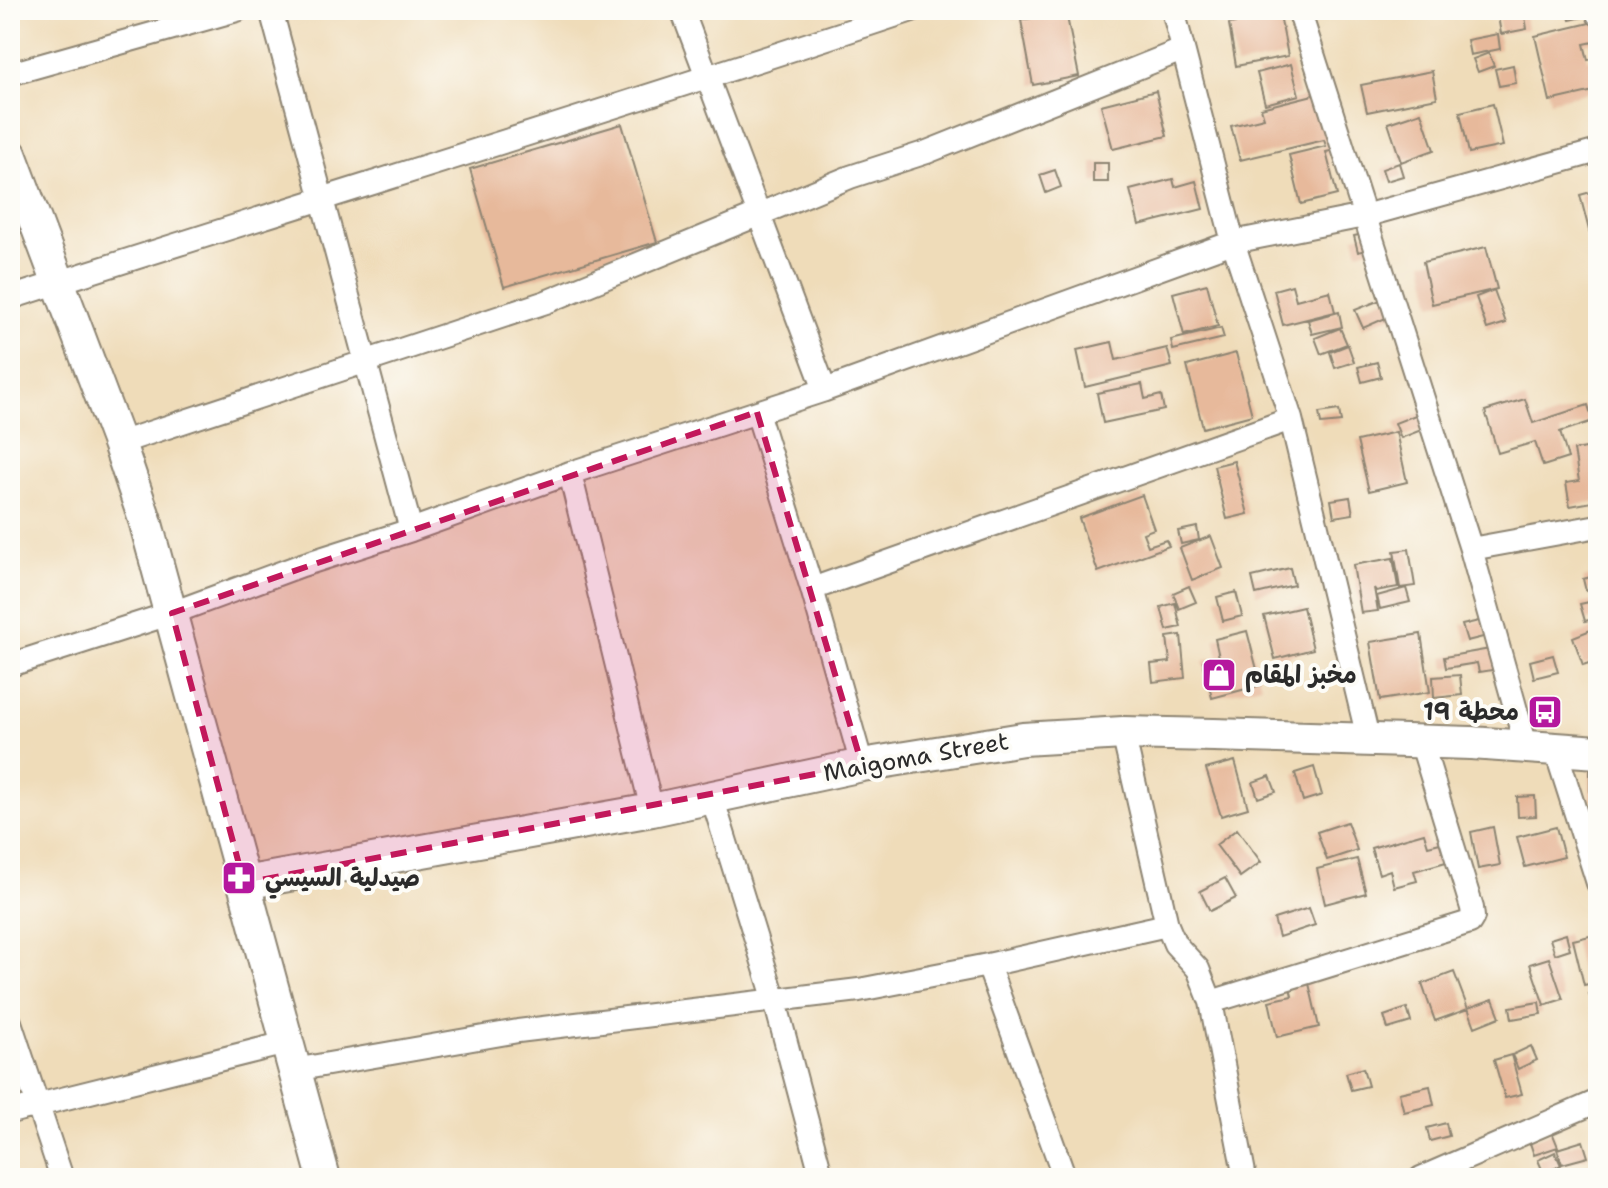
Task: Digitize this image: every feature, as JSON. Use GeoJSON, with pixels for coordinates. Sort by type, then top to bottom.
{"type":"FeatureCollection","features":[{"type":"Feature","properties":{"kind":"street"},"geometry":{"type":"LineString","coordinates":[[10,74],[237,10]]}},
{"type":"Feature","properties":{"kind":"street"},"geometry":{"type":"LineString","coordinates":[[271,10],[411,530]]}},
{"type":"Feature","properties":{"kind":"street"},"geometry":{"type":"LineString","coordinates":[[682,10],[825,390]]}},
{"type":"Feature","properties":{"kind":"street"},"geometry":{"type":"LineString","coordinates":[[10,298],[321,197],[708,78],[912,10]]}},
{"type":"Feature","properties":{"kind":"street"},"geometry":{"type":"LineString","coordinates":[[1173,10],[1233,242],[1291,419],[1369,742]]}},
{"type":"Feature","properties":{"kind":"street"},"geometry":{"type":"LineString","coordinates":[[1299,10],[1471,549],[1540,747],[1598,883]]}},
{"type":"Feature","properties":{"kind":"street"},"geometry":{"type":"LineString","coordinates":[[119,443],[546,302],[674,252],[850,177],[927,152],[1182,50]]}},
{"type":"Feature","properties":{"kind":"street"},"geometry":{"type":"LineString","coordinates":[[10,665],[172,613],[570,473],[825,390],[1233,242],[1364,216],[1598,151]]}},
{"type":"Feature","properties":{"kind":"street"},"geometry":{"type":"LineString","coordinates":[[10,154],[119,443],[172,613],[324,1178]]}},
{"type":"Feature","properties":{"kind":"street"},"geometry":{"type":"LineString","coordinates":[[757,412],[862,765]]}},
{"type":"Feature","properties":{"kind":"street"},"geometry":{"type":"LineString","coordinates":[[812,589],[1291,419]]}},
{"type":"Feature","properties":{"kind":"street"},"geometry":{"type":"LineString","coordinates":[[570,473],[652,810]]}},
{"type":"Feature","properties":{"kind":"street"},"geometry":{"type":"LineString","coordinates":[[1471,549],[1598,526]]}},
{"type":"Feature","properties":{"kind":"street"},"geometry":{"type":"LineString","coordinates":[[1123,733],[1167,925],[1175,944],[1198,969],[1211,1002],[1245,1178]]}},
{"type":"Feature","properties":{"kind":"street","name":"Maigoma Street"},"geometry":{"type":"LineString","coordinates":[[244,883],[652,810],[862,765],[1023,739],[1123,733],[1421,741],[1598,752]]}},
{"type":"Feature","properties":{"kind":"street"},"geometry":{"type":"LineString","coordinates":[[1211,1002],[1470,922],[1472,908],[1421,741]]}},
{"type":"Feature","properties":{"kind":"street"},"geometry":{"type":"LineString","coordinates":[[712,797],[775,1001],[822,1178]]}},
{"type":"Feature","properties":{"kind":"street"},"geometry":{"type":"LineString","coordinates":[[10,1112],[290,1056],[859,990],[1167,925]]}},
{"type":"Feature","properties":{"kind":"street"},"geometry":{"type":"LineString","coordinates":[[988,965],[1065,1178]]}},
{"type":"Feature","properties":{"kind":"street"},"geometry":{"type":"LineString","coordinates":[[10,1022],[62,1178]]}},
{"type":"Feature","properties":{"kind":"street"},"geometry":{"type":"LineString","coordinates":[[1421,1178],[1598,1101]]}},
{"type":"Feature","properties":{"kind":"highlighted area"},"geometry":{"type":"Polygon","coordinates":[[[757,412],[862,765],[244,883],[172,613],[757,412]]]}},
{"type":"Feature","properties":{"kind":"building"},"geometry":{"type":"Polygon","coordinates":[[[1011,10],[1045,10],[1045,11],[1013,19],[1011,10]]]}},
{"type":"Feature","properties":{"kind":"building"},"geometry":{"type":"Polygon","coordinates":[[[1212,10],[1239,10],[1215,19],[1212,10]]]}},
{"type":"Feature","properties":{"kind":"building"},"geometry":{"type":"Polygon","coordinates":[[[1497,10],[1524,10],[1527,29],[1501,34],[1497,10]]]}},
{"type":"Feature","properties":{"kind":"building"},"geometry":{"type":"Polygon","coordinates":[[[1567,10],[1595,10],[1596,14],[1570,20],[1567,10]]]}},
{"type":"Feature","properties":{"kind":"building"},"geometry":{"type":"Polygon","coordinates":[[[1066,12],[1079,76],[1033,85],[1021,20],[1066,12]]]}},
{"type":"Feature","properties":{"kind":"building"},"geometry":{"type":"Polygon","coordinates":[[[1280,15],[1288,56],[1236,66],[1229,24],[1280,15]]]}},
{"type":"Feature","properties":{"kind":"building"},"geometry":{"type":"Polygon","coordinates":[[[1598,21],[1598,41],[1584,44],[1588,60],[1598,58],[1598,90],[1550,101],[1535,36],[1598,21]]]}},
{"type":"Feature","properties":{"kind":"building"},"geometry":{"type":"Polygon","coordinates":[[[1498,34],[1500,49],[1470,55],[1467,40],[1498,34]]]}},
{"type":"Feature","properties":{"kind":"building"},"geometry":{"type":"Polygon","coordinates":[[[1489,53],[1494,66],[1478,72],[1473,59],[1489,53]]]}},
{"type":"Feature","properties":{"kind":"building"},"geometry":{"type":"Polygon","coordinates":[[[1291,64],[1299,95],[1265,104],[1257,73],[1291,64]]]}},
{"type":"Feature","properties":{"kind":"building"},"geometry":{"type":"Polygon","coordinates":[[[1513,65],[1516,83],[1499,86],[1495,69],[1513,65]]]}},
{"type":"Feature","properties":{"kind":"building"},"geometry":{"type":"Polygon","coordinates":[[[1432,71],[1437,98],[1367,112],[1361,85],[1432,71]]]}},
{"type":"Feature","properties":{"kind":"building"},"geometry":{"type":"Polygon","coordinates":[[[1156,91],[1167,136],[1113,149],[1101,105],[1156,91]]]}},
{"type":"Feature","properties":{"kind":"building"},"geometry":{"type":"Polygon","coordinates":[[[1329,91],[1343,148],[1326,152],[1337,195],[1301,204],[1289,155],[1326,146],[1324,140],[1240,160],[1231,126],[1264,118],[1261,108],[1329,91]]]}},
{"type":"Feature","properties":{"kind":"building"},"geometry":{"type":"Polygon","coordinates":[[[1493,104],[1503,146],[1469,153],[1460,112],[1493,104]]]}},
{"type":"Feature","properties":{"kind":"building"},"geometry":{"type":"Polygon","coordinates":[[[1421,112],[1434,150],[1401,162],[1388,123],[1421,112]]]}},
{"type":"Feature","properties":{"kind":"building"},"geometry":{"type":"Polygon","coordinates":[[[622,124],[657,242],[504,287],[470,169],[622,124]]]}},
{"type":"Feature","properties":{"kind":"building"},"geometry":{"type":"Polygon","coordinates":[[[1093,163],[1108,163],[1108,182],[1093,182],[1093,163]]]}},
{"type":"Feature","properties":{"kind":"building"},"geometry":{"type":"Polygon","coordinates":[[[1399,163],[1403,176],[1386,181],[1382,169],[1399,163]]]}},
{"type":"Feature","properties":{"kind":"building"},"geometry":{"type":"Polygon","coordinates":[[[1055,170],[1061,187],[1046,193],[1040,175],[1055,170]]]}},
{"type":"Feature","properties":{"kind":"building"},"geometry":{"type":"Polygon","coordinates":[[[1173,179],[1175,187],[1196,181],[1203,209],[1139,225],[1130,190],[1173,179]]]}},
{"type":"Feature","properties":{"kind":"building"},"geometry":{"type":"Polygon","coordinates":[[[1598,190],[1598,240],[1592,242],[1580,195],[1598,190]]]}},
{"type":"Feature","properties":{"kind":"building"},"geometry":{"type":"Polygon","coordinates":[[[1372,232],[1376,247],[1358,252],[1354,236],[1372,232]]]}},
{"type":"Feature","properties":{"kind":"building"},"geometry":{"type":"Polygon","coordinates":[[[1486,247],[1497,289],[1432,304],[1423,262],[1486,247]]]}},
{"type":"Feature","properties":{"kind":"building"},"geometry":{"type":"Polygon","coordinates":[[[1207,284],[1218,326],[1184,335],[1173,293],[1207,284]]]}},
{"type":"Feature","properties":{"kind":"building"},"geometry":{"type":"Polygon","coordinates":[[[1292,285],[1296,300],[1330,291],[1335,312],[1283,325],[1274,290],[1292,285]]]}},
{"type":"Feature","properties":{"kind":"building"},"geometry":{"type":"Polygon","coordinates":[[[1494,290],[1506,323],[1487,329],[1476,297],[1494,290]]]}},
{"type":"Feature","properties":{"kind":"building"},"geometry":{"type":"Polygon","coordinates":[[[1388,297],[1395,314],[1363,328],[1355,310],[1388,297]]]}},
{"type":"Feature","properties":{"kind":"building"},"geometry":{"type":"Polygon","coordinates":[[[1339,312],[1342,327],[1312,334],[1308,320],[1339,312]]]}},
{"type":"Feature","properties":{"kind":"building"},"geometry":{"type":"Polygon","coordinates":[[[1221,328],[1224,338],[1173,350],[1171,340],[1221,328]]]}},
{"type":"Feature","properties":{"kind":"building"},"geometry":{"type":"Polygon","coordinates":[[[1340,328],[1347,344],[1321,354],[1315,338],[1340,328]]]}},
{"type":"Feature","properties":{"kind":"building"},"geometry":{"type":"Polygon","coordinates":[[[1112,342],[1116,360],[1167,348],[1172,366],[1085,387],[1077,350],[1112,342]]]}},
{"type":"Feature","properties":{"kind":"building"},"geometry":{"type":"Polygon","coordinates":[[[1348,345],[1354,362],[1335,368],[1330,352],[1348,345]]]}},
{"type":"Feature","properties":{"kind":"building"},"geometry":{"type":"Polygon","coordinates":[[[1236,353],[1252,415],[1203,428],[1187,366],[1236,353]]]}},
{"type":"Feature","properties":{"kind":"building"},"geometry":{"type":"Polygon","coordinates":[[[1377,362],[1381,377],[1362,382],[1358,367],[1377,362]]]}},
{"type":"Feature","properties":{"kind":"building"},"geometry":{"type":"Polygon","coordinates":[[[1142,384],[1145,399],[1161,395],[1164,410],[1103,423],[1097,393],[1142,384]]]}},
{"type":"Feature","properties":{"kind":"building"},"geometry":{"type":"Polygon","coordinates":[[[1525,399],[1533,423],[1588,405],[1593,421],[1560,432],[1568,458],[1543,466],[1535,442],[1498,453],[1485,411],[1525,399]]]}},
{"type":"Feature","properties":{"kind":"building"},"geometry":{"type":"Polygon","coordinates":[[[1339,410],[1341,422],[1321,424],[1319,413],[1339,410]]]}},
{"type":"Feature","properties":{"kind":"building"},"geometry":{"type":"Polygon","coordinates":[[[1423,412],[1429,427],[1401,438],[1395,423],[1423,412]]]}},
{"type":"Feature","properties":{"kind":"building"},"geometry":{"type":"Polygon","coordinates":[[[1396,432],[1407,482],[1369,491],[1357,441],[1396,432]]]}},
{"type":"Feature","properties":{"kind":"building"},"geometry":{"type":"Polygon","coordinates":[[[1598,446],[1598,501],[1570,506],[1566,483],[1579,481],[1574,450],[1598,446]]]}},
{"type":"Feature","properties":{"kind":"building"},"geometry":{"type":"Polygon","coordinates":[[[1234,461],[1248,514],[1227,519],[1214,466],[1234,461]]]}},
{"type":"Feature","properties":{"kind":"building"},"geometry":{"type":"Polygon","coordinates":[[[1142,495],[1154,529],[1143,533],[1148,546],[1166,540],[1169,546],[1098,572],[1079,518],[1142,495]]]}},
{"type":"Feature","properties":{"kind":"building"},"geometry":{"type":"Polygon","coordinates":[[[1350,497],[1353,514],[1334,517],[1331,500],[1350,497]]]}},
{"type":"Feature","properties":{"kind":"building"},"geometry":{"type":"Polygon","coordinates":[[[1197,527],[1199,540],[1181,544],[1178,531],[1197,527]]]}},
{"type":"Feature","properties":{"kind":"building"},"geometry":{"type":"Polygon","coordinates":[[[1211,536],[1223,568],[1192,580],[1180,548],[1211,536]]]}},
{"type":"Feature","properties":{"kind":"building"},"geometry":{"type":"Polygon","coordinates":[[[1409,549],[1415,586],[1400,588],[1394,551],[1409,549]]]}},
{"type":"Feature","properties":{"kind":"building"},"geometry":{"type":"Polygon","coordinates":[[[1393,558],[1398,587],[1376,591],[1374,588],[1378,611],[1361,613],[1353,565],[1393,558]]]}},
{"type":"Feature","properties":{"kind":"building"},"geometry":{"type":"Polygon","coordinates":[[[1290,568],[1294,585],[1256,594],[1252,577],[1290,568]]]}},
{"type":"Feature","properties":{"kind":"building"},"geometry":{"type":"Polygon","coordinates":[[[1598,575],[1598,588],[1586,591],[1583,579],[1598,575]]]}},
{"type":"Feature","properties":{"kind":"building"},"geometry":{"type":"Polygon","coordinates":[[[1189,586],[1196,602],[1179,609],[1173,593],[1189,586]]]}},
{"type":"Feature","properties":{"kind":"building"},"geometry":{"type":"Polygon","coordinates":[[[1406,588],[1410,602],[1380,609],[1377,596],[1406,588]]]}},
{"type":"Feature","properties":{"kind":"building"},"geometry":{"type":"Polygon","coordinates":[[[1236,592],[1242,616],[1223,621],[1217,597],[1236,592]]]}},
{"type":"Feature","properties":{"kind":"building"},"geometry":{"type":"Polygon","coordinates":[[[1598,600],[1598,618],[1585,621],[1580,604],[1598,600]]]}},
{"type":"Feature","properties":{"kind":"building"},"geometry":{"type":"Polygon","coordinates":[[[1175,603],[1181,627],[1167,630],[1161,607],[1175,603]]]}},
{"type":"Feature","properties":{"kind":"building"},"geometry":{"type":"Polygon","coordinates":[[[1303,607],[1313,649],[1275,659],[1264,616],[1303,607]]]}},
{"type":"Feature","properties":{"kind":"building"},"geometry":{"type":"Polygon","coordinates":[[[1483,620],[1487,636],[1467,641],[1462,625],[1483,620]]]}},
{"type":"Feature","properties":{"kind":"building"},"geometry":{"type":"Polygon","coordinates":[[[1598,627],[1598,660],[1583,665],[1573,637],[1598,627]]]}},
{"type":"Feature","properties":{"kind":"building"},"geometry":{"type":"Polygon","coordinates":[[[1247,631],[1261,685],[1212,698],[1203,661],[1219,657],[1215,639],[1247,631]]]}},
{"type":"Feature","properties":{"kind":"building"},"geometry":{"type":"Polygon","coordinates":[[[1421,634],[1430,692],[1380,700],[1370,642],[1421,634]]]}},
{"type":"Feature","properties":{"kind":"building"},"geometry":{"type":"Polygon","coordinates":[[[1181,635],[1185,678],[1153,682],[1151,664],[1170,662],[1167,637],[1181,635]]]}},
{"type":"Feature","properties":{"kind":"building"},"geometry":{"type":"Polygon","coordinates":[[[1502,647],[1505,668],[1479,672],[1477,663],[1446,668],[1444,657],[1502,647]]]}},
{"type":"Feature","properties":{"kind":"building"},"geometry":{"type":"Polygon","coordinates":[[[1553,655],[1558,672],[1534,678],[1530,661],[1553,655]]]}},
{"type":"Feature","properties":{"kind":"building"},"geometry":{"type":"Polygon","coordinates":[[[1460,675],[1462,695],[1434,698],[1433,677],[1460,675]]]}},
{"type":"Feature","properties":{"kind":"building"},"geometry":{"type":"Polygon","coordinates":[[[1235,761],[1248,808],[1221,816],[1206,769],[1235,761]]]}},
{"type":"Feature","properties":{"kind":"building"},"geometry":{"type":"Polygon","coordinates":[[[1314,767],[1322,795],[1303,801],[1295,773],[1314,767]]]}},
{"type":"Feature","properties":{"kind":"building"},"geometry":{"type":"Polygon","coordinates":[[[1590,770],[1598,771],[1598,801],[1590,801],[1590,770]]]}},
{"type":"Feature","properties":{"kind":"building"},"geometry":{"type":"Polygon","coordinates":[[[1270,776],[1276,792],[1258,798],[1253,782],[1270,776]]]}},
{"type":"Feature","properties":{"kind":"building"},"geometry":{"type":"Polygon","coordinates":[[[1535,796],[1536,816],[1518,817],[1517,797],[1535,796]]]}},
{"type":"Feature","properties":{"kind":"building"},"geometry":{"type":"Polygon","coordinates":[[[1347,822],[1357,850],[1327,860],[1317,832],[1347,822]]]}},
{"type":"Feature","properties":{"kind":"building"},"geometry":{"type":"Polygon","coordinates":[[[1493,827],[1500,865],[1478,869],[1471,832],[1493,827]]]}},
{"type":"Feature","properties":{"kind":"building"},"geometry":{"type":"Polygon","coordinates":[[[1556,827],[1564,857],[1525,867],[1517,837],[1556,827]]]}},
{"type":"Feature","properties":{"kind":"building"},"geometry":{"type":"Polygon","coordinates":[[[1237,829],[1261,862],[1240,877],[1216,845],[1237,829]]]}},
{"type":"Feature","properties":{"kind":"building"},"geometry":{"type":"Polygon","coordinates":[[[1424,833],[1428,846],[1448,841],[1453,860],[1414,871],[1417,881],[1394,887],[1390,870],[1379,874],[1371,848],[1424,833]]]}},
{"type":"Feature","properties":{"kind":"building"},"geometry":{"type":"Polygon","coordinates":[[[1357,859],[1366,893],[1325,904],[1317,869],[1357,859]]]}},
{"type":"Feature","properties":{"kind":"building"},"geometry":{"type":"Polygon","coordinates":[[[1225,878],[1236,898],[1210,911],[1200,891],[1225,878]]]}},
{"type":"Feature","properties":{"kind":"building"},"geometry":{"type":"Polygon","coordinates":[[[1309,908],[1315,925],[1279,937],[1274,919],[1309,908]]]}},
{"type":"Feature","properties":{"kind":"building"},"geometry":{"type":"Polygon","coordinates":[[[1566,934],[1570,949],[1555,954],[1550,939],[1566,934]]]}},
{"type":"Feature","properties":{"kind":"building"},"geometry":{"type":"Polygon","coordinates":[[[1598,934],[1598,982],[1584,985],[1573,940],[1598,934]]]}},
{"type":"Feature","properties":{"kind":"building"},"geometry":{"type":"Polygon","coordinates":[[[1549,958],[1563,999],[1544,1005],[1530,964],[1549,958]]]}},
{"type":"Feature","properties":{"kind":"building"},"geometry":{"type":"Polygon","coordinates":[[[1454,972],[1468,1009],[1435,1021],[1422,984],[1454,972]]]}},
{"type":"Feature","properties":{"kind":"building"},"geometry":{"type":"Polygon","coordinates":[[[1308,979],[1319,1027],[1277,1037],[1269,1001],[1292,996],[1289,983],[1308,979]]]}},
{"type":"Feature","properties":{"kind":"building"},"geometry":{"type":"Polygon","coordinates":[[[1598,989],[1598,1012],[1589,994],[1598,989]]]}},
{"type":"Feature","properties":{"kind":"building"},"geometry":{"type":"Polygon","coordinates":[[[1493,999],[1500,1017],[1475,1027],[1468,1008],[1493,999]]]}},
{"type":"Feature","properties":{"kind":"building"},"geometry":{"type":"Polygon","coordinates":[[[1539,1002],[1541,1014],[1512,1019],[1510,1007],[1539,1002]]]}},
{"type":"Feature","properties":{"kind":"building"},"geometry":{"type":"Polygon","coordinates":[[[1407,1008],[1411,1022],[1388,1029],[1384,1016],[1407,1008]]]}},
{"type":"Feature","properties":{"kind":"building"},"geometry":{"type":"Polygon","coordinates":[[[1531,1046],[1537,1060],[1518,1069],[1512,1055],[1531,1046]]]}},
{"type":"Feature","properties":{"kind":"building"},"geometry":{"type":"Polygon","coordinates":[[[1511,1055],[1522,1094],[1505,1098],[1494,1060],[1511,1055]]]}},
{"type":"Feature","properties":{"kind":"building"},"geometry":{"type":"Polygon","coordinates":[[[1363,1068],[1368,1086],[1351,1090],[1346,1073],[1363,1068]]]}},
{"type":"Feature","properties":{"kind":"building"},"geometry":{"type":"Polygon","coordinates":[[[1430,1086],[1434,1105],[1404,1112],[1399,1093],[1430,1086]]]}},
{"type":"Feature","properties":{"kind":"building"},"geometry":{"type":"Polygon","coordinates":[[[1446,1123],[1449,1136],[1430,1141],[1427,1128],[1446,1123]]]}},
{"type":"Feature","properties":{"kind":"building"},"geometry":{"type":"Polygon","coordinates":[[[1552,1132],[1558,1147],[1534,1155],[1529,1140],[1552,1132]]]}},
{"type":"Feature","properties":{"kind":"building"},"geometry":{"type":"Polygon","coordinates":[[[1583,1141],[1588,1157],[1562,1164],[1557,1149],[1583,1141]]]}},
{"type":"Feature","properties":{"kind":"building"},"geometry":{"type":"Polygon","coordinates":[[[1555,1152],[1561,1165],[1544,1174],[1538,1160],[1555,1152]]]}},
{"type":"Feature","properties":{"kind":"place","name":"مخبز المقام"},"geometry":{"type":"Point","coordinates":[1219,675]}},
{"type":"Feature","properties":{"kind":"place","name":"محطة 19"},"geometry":{"type":"Point","coordinates":[1545,712]}},
{"type":"Feature","properties":{"kind":"place","name":"صيدلية السيسي"},"geometry":{"type":"Point","coordinates":[239,878]}}]}
